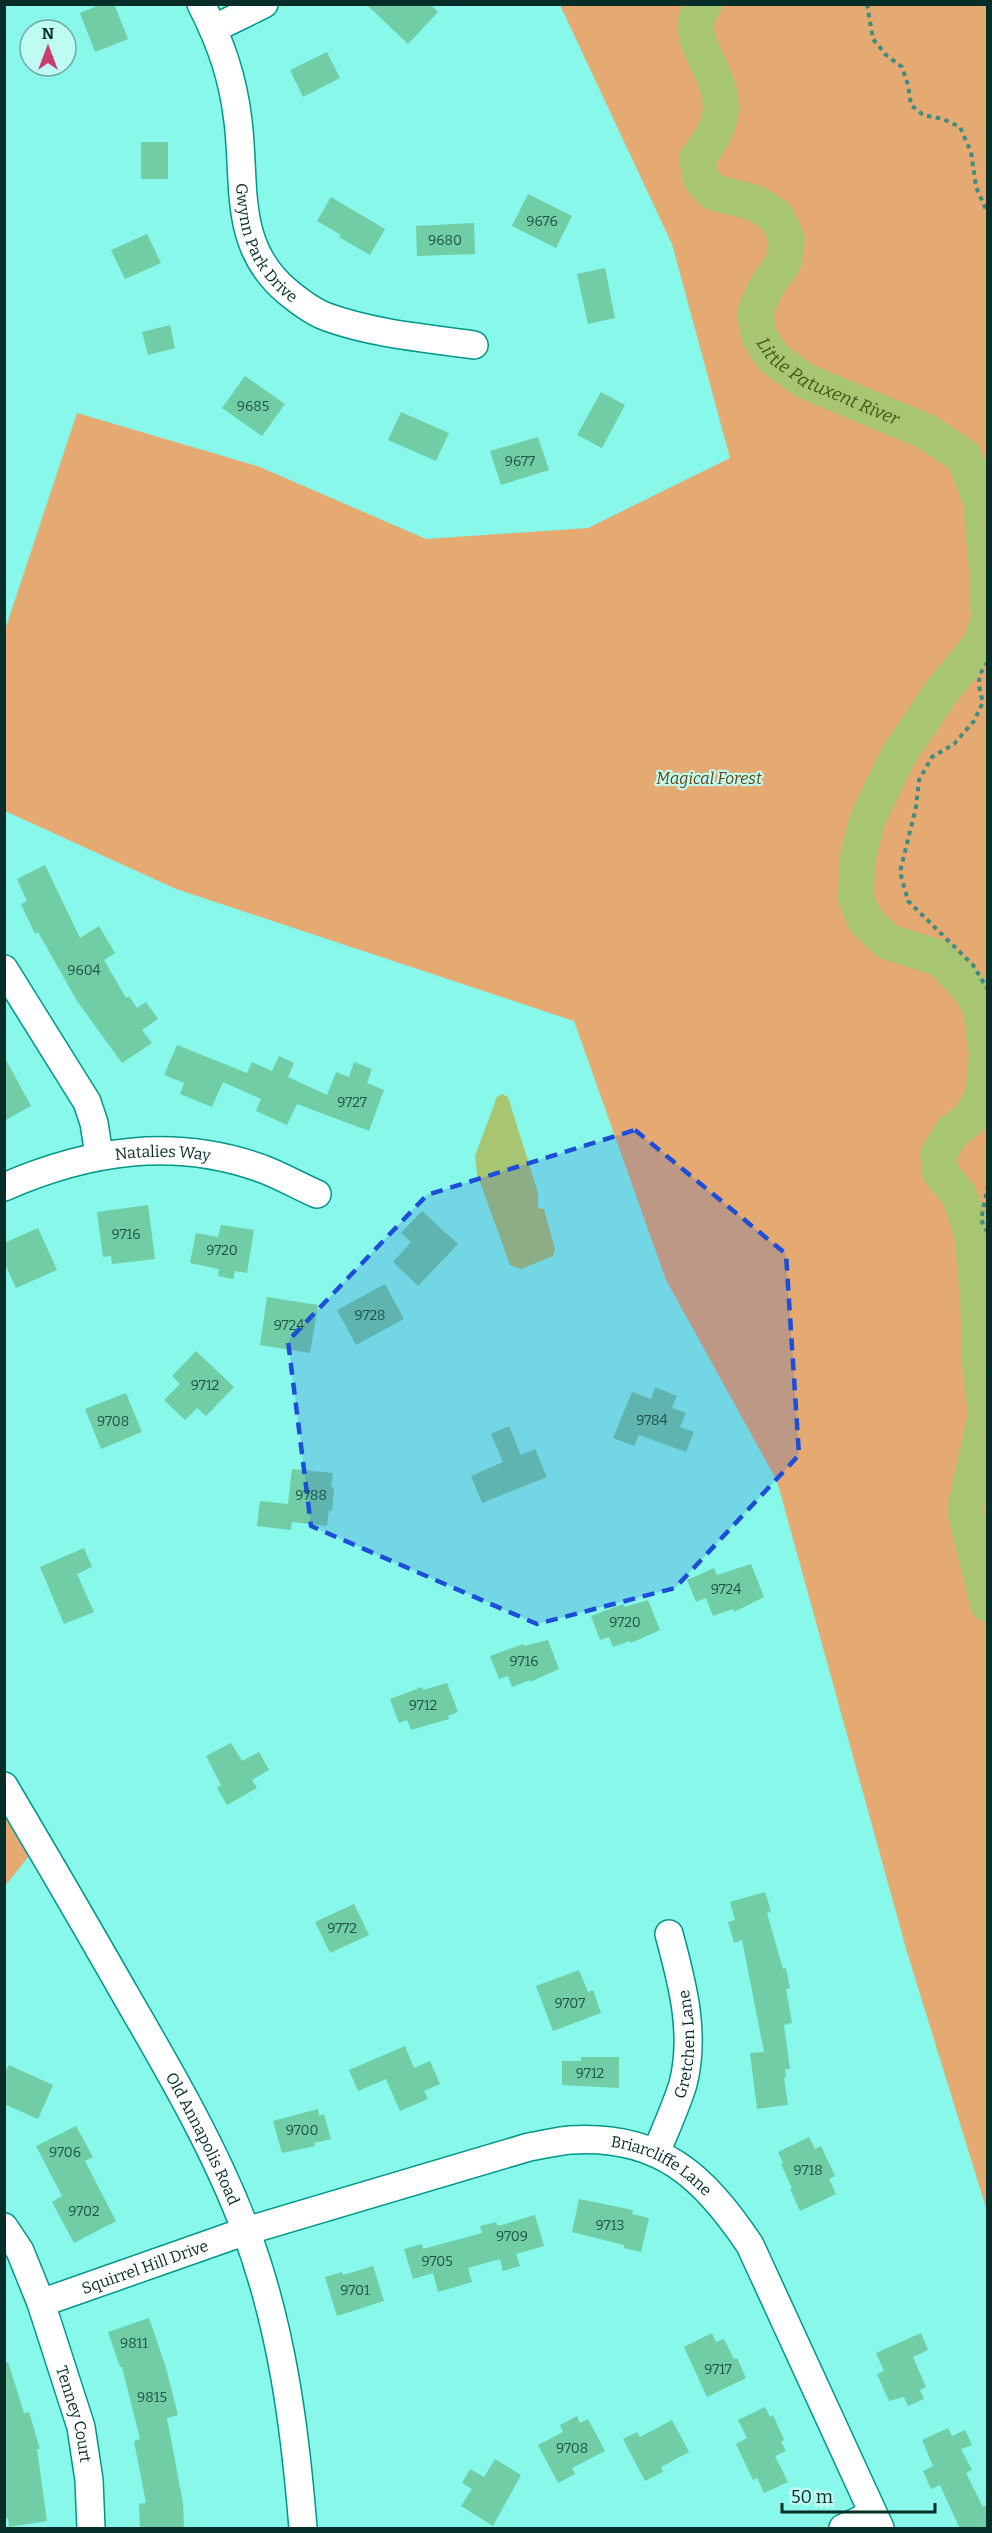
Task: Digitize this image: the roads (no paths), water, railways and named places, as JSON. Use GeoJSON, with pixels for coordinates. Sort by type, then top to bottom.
{"type":"FeatureCollection","features":[{"type":"Feature","properties":{"kind":"street","name":"Gwynn Park Drive"},"geometry":{"type":"LineString","coordinates":[[201,4],[230,71],[238,122],[242,194],[248,231],[258,258],[276,283],[300,302],[324,316],[365,329],[474,345]]}},
{"type":"Feature","properties":{"kind":"street"},"geometry":{"type":"LineString","coordinates":[[213,28],[264,4]]}},
{"type":"Feature","properties":{"kind":"street"},"geometry":{"type":"LineString","coordinates":[[4,969],[87,1102],[94,1123],[99,1155]]}},
{"type":"Feature","properties":{"kind":"street","name":"Natalies Way"},"geometry":{"type":"LineString","coordinates":[[4,1186],[37,1172],[99,1155],[164,1151],[224,1158],[263,1169],[317,1194]]}},
{"type":"Feature","properties":{"kind":"street","name":"Old Annapolis Road"},"geometry":{"type":"LineString","coordinates":[[4,1786],[180,2088],[246,2231],[267,2296],[284,2367],[297,2460],[303,2529]]}},
{"type":"Feature","properties":{"kind":"street","name":"Gretchen Lane"},"geometry":{"type":"LineString","coordinates":[[656,2153],[682,2084],[688,2054],[684,1989],[669,1934]]}},
{"type":"Feature","properties":{"kind":"street","name":"Briarcliffe Lane"},"geometry":{"type":"LineString","coordinates":[[246,2231],[529,2147],[570,2140],[617,2141],[656,2153],[685,2169],[708,2189],[750,2245],[876,2521]]}},
{"type":"Feature","properties":{"kind":"street","name":"Tenney Court"},"geometry":{"type":"LineString","coordinates":[[4,2227],[20,2251],[41,2303],[81,2427],[89,2480],[91,2529]]}},
{"type":"Feature","properties":{"kind":"street","name":"Squirrel Hill Drive"},"geometry":{"type":"LineString","coordinates":[[41,2303],[246,2231]]}},
{"type":"Feature","properties":{"kind":"street"},"geometry":{"type":"LineString","coordinates":[[843,2529],[876,2521]]}},
{"type":"Feature","properties":{"kind":"waterway","name":"Little Patuxent River"},"geometry":{"type":"LineString","coordinates":[[704,4],[697,19],[696,31],[699,44],[717,86],[721,110],[714,132],[697,159],[701,179],[713,192],[755,203],[777,217],[787,240],[784,261],[765,289],[755,313],[759,336],[773,358],[805,381],[927,432],[964,457],[981,501],[988,608]]}},
{"type":"Feature","properties":{"kind":"waterway","name":"Little Patuxent River"},"geometry":{"type":"LineString","coordinates":[[988,622],[981,643],[939,695],[898,756],[867,821],[857,861],[856,898],[865,920],[888,942],[940,958],[970,989],[981,1009],[987,1055],[983,1096],[969,1119],[952,1132],[938,1155],[940,1172],[959,1195],[972,1232],[978,1296],[980,1364],[986,1415],[965,1510],[988,1604]]}},
{"type":"Feature","properties":{"kind":"park label","name":"Magical Forest"},"geometry":{"type":"Point","coordinates":[709,778]}}]}
